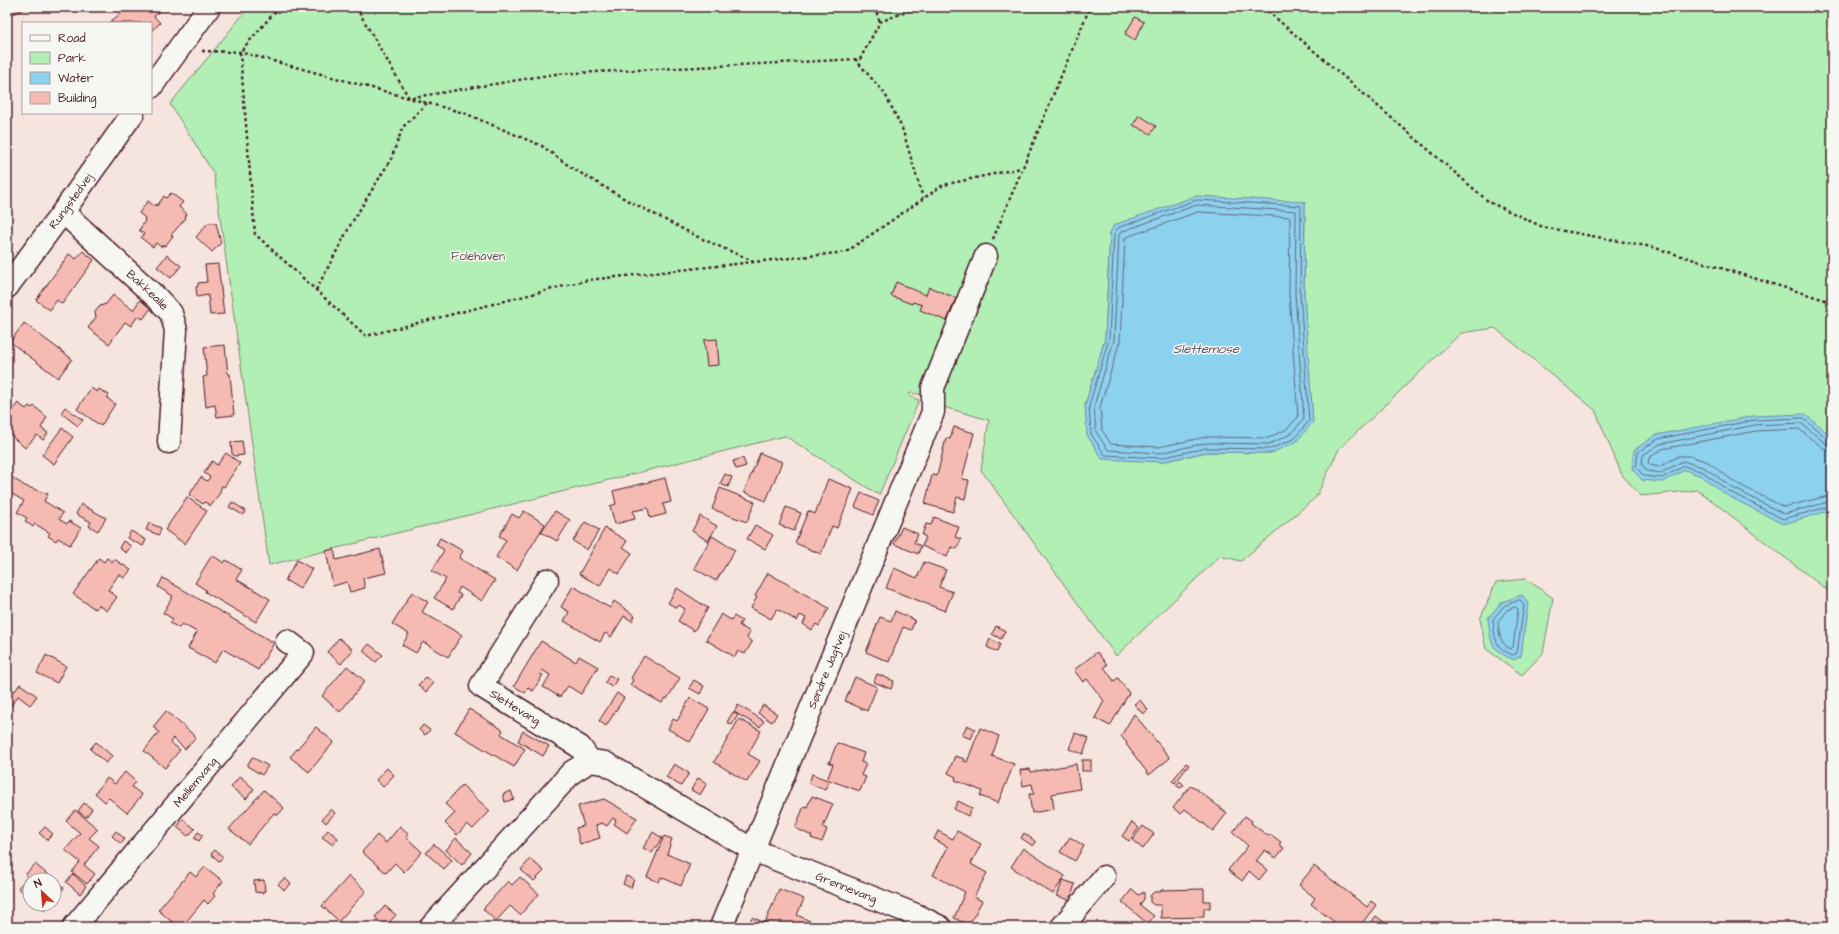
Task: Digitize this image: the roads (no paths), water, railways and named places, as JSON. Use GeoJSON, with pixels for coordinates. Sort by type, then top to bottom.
{"type":"FeatureCollection","features":[{"type":"Feature","properties":{"kind":"street"},"geometry":{"type":"LineString","coordinates":[[152,86],[209,7]]}},
{"type":"Feature","properties":{"kind":"street","name":"Rungstedvej"},"geometry":{"type":"LineString","coordinates":[[7,287],[63,212],[132,114]]}},
{"type":"Feature","properties":{"kind":"street","name":"Bakkealle"},"geometry":{"type":"LineString","coordinates":[[63,212],[158,298],[171,313],[176,330],[169,442]]}},
{"type":"Feature","properties":{"kind":"street","name":"Søndre Jagtvej"},"geometry":{"type":"LineString","coordinates":[[721,927],[933,412],[933,388],[986,256]]}},
{"type":"Feature","properties":{"kind":"street","name":"Slettevang"},"geometry":{"type":"LineString","coordinates":[[547,580],[481,686],[580,747],[590,761]]}},
{"type":"Feature","properties":{"kind":"street","name":"Mellemvang"},"geometry":{"type":"LineString","coordinates":[[74,927],[303,654],[287,641]]}},
{"type":"Feature","properties":{"kind":"street"},"geometry":{"type":"LineString","coordinates":[[431,927],[572,772],[590,761],[605,763],[753,850]]}},
{"type":"Feature","properties":{"kind":"street","name":"Grønnevang"},"geometry":{"type":"LineString","coordinates":[[753,850],[916,915],[940,927]]}},
{"type":"Feature","properties":{"kind":"street"},"geometry":{"type":"LineString","coordinates":[[1062,927],[1104,877]]}},
{"type":"Feature","properties":{"kind":"water","name":"Slettemose"},"geometry":{"type":"Polygon","coordinates":[[[1196,196],[1305,202],[1304,294],[1313,422],[1296,442],[1271,453],[1207,452],[1161,462],[1102,459],[1087,435],[1085,405],[1105,339],[1110,233],[1114,225],[1196,196]]]}},
{"type":"Feature","properties":{"kind":"water"},"geometry":{"type":"Polygon","coordinates":[[[1805,414],[1832,437],[1832,510],[1783,524],[1728,496],[1701,476],[1685,470],[1662,482],[1642,480],[1632,469],[1634,450],[1656,435],[1754,416],[1805,414]]]}},
{"type":"Feature","properties":{"kind":"water"},"geometry":{"type":"Polygon","coordinates":[[[1522,595],[1528,603],[1521,656],[1514,660],[1500,652],[1493,644],[1488,618],[1502,602],[1522,595]]]}},
{"type":"Feature","properties":{"kind":"park label","name":"Folehaven"},"geometry":{"type":"Point","coordinates":[478,256]}}]}
